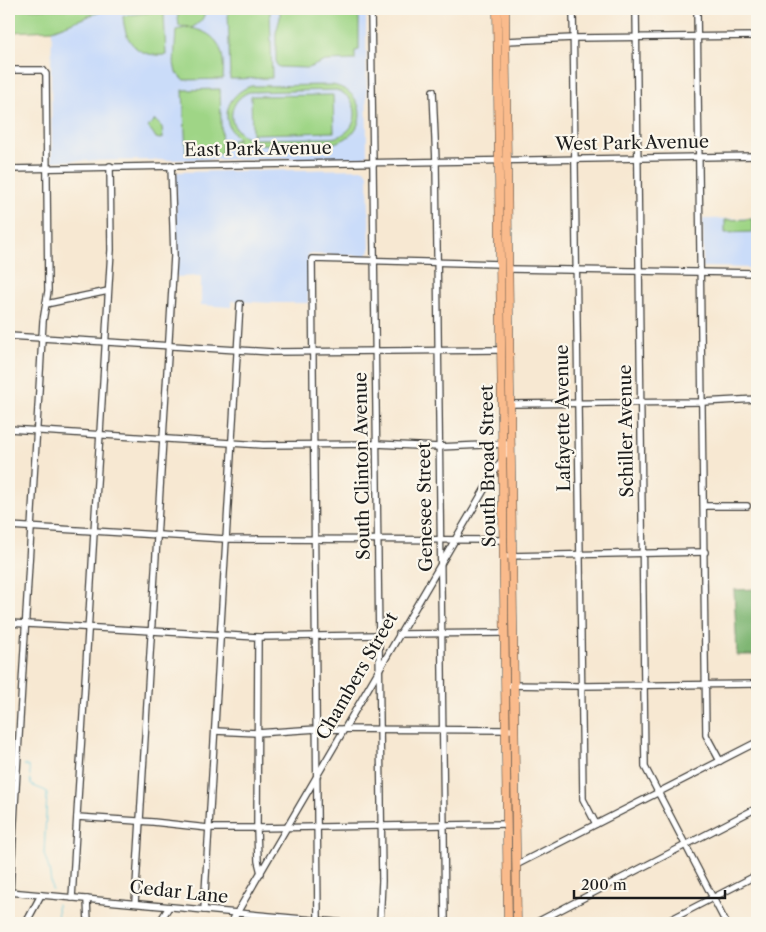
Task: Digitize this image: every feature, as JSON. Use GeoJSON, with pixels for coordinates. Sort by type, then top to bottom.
{"type":"FeatureCollection","features":[{"type":"Feature","properties":{"kind":"main road","name":"South Broad Street"},"geometry":{"type":"LineString","coordinates":[[497,9],[502,350],[507,429],[508,556],[514,685],[516,923]]}},
{"type":"Feature","properties":{"kind":"main road","name":"South Broad Street"},"geometry":{"type":"LineString","coordinates":[[505,9],[510,404],[507,429]]}},
{"type":"Feature","properties":{"kind":"main road","name":"South Broad Street"},"geometry":{"type":"LineString","coordinates":[[507,444],[503,456],[504,540],[508,556],[504,633],[508,923]]}},
{"type":"Feature","properties":{"kind":"street","name":"South Clinton Avenue"},"geometry":{"type":"LineString","coordinates":[[371,9],[382,881],[380,923]]}},
{"type":"Feature","properties":{"kind":"street","name":"Lafayette Avenue"},"geometry":{"type":"LineString","coordinates":[[573,9],[584,799],[596,824]]}},
{"type":"Feature","properties":{"kind":"street","name":"Schiller Avenue"},"geometry":{"type":"LineString","coordinates":[[636,9],[645,767],[726,923]]}},
{"type":"Feature","properties":{"kind":"street"},"geometry":{"type":"LineString","coordinates":[[697,9],[706,735],[720,761]]}},
{"type":"Feature","properties":{"kind":"street"},"geometry":{"type":"LineString","coordinates":[[506,41],[574,38],[757,36]]}},
{"type":"Feature","properties":{"kind":"street"},"geometry":{"type":"LineString","coordinates":[[9,70],[43,70],[46,74],[48,168],[48,291],[42,337],[32,528],[12,814],[9,892]]}},
{"type":"Feature","properties":{"kind":"street","name":"Genesee Street"},"geometry":{"type":"LineString","coordinates":[[433,91],[436,162],[445,923]]}},
{"type":"Feature","properties":{"kind":"street","name":"West Park Avenue"},"geometry":{"type":"LineString","coordinates":[[508,160],[757,156]]}},
{"type":"Feature","properties":{"kind":"street","name":"East Park Avenue"},"geometry":{"type":"LineString","coordinates":[[9,169],[508,160]]}},
{"type":"Feature","properties":{"kind":"street"},"geometry":{"type":"LineString","coordinates":[[135,903],[174,256],[172,165]]}},
{"type":"Feature","properties":{"kind":"street"},"geometry":{"type":"LineString","coordinates":[[72,898],[111,250],[110,166]]}},
{"type":"Feature","properties":{"kind":"street"},"geometry":{"type":"LineString","coordinates":[[318,920],[312,259],[500,264]]}},
{"type":"Feature","properties":{"kind":"street"},"geometry":{"type":"LineString","coordinates":[[509,269],[757,273]]}},
{"type":"Feature","properties":{"kind":"street"},"geometry":{"type":"LineString","coordinates":[[46,304],[108,291]]}},
{"type":"Feature","properties":{"kind":"street"},"geometry":{"type":"LineString","coordinates":[[204,910],[240,304]]}},
{"type":"Feature","properties":{"kind":"street"},"geometry":{"type":"LineString","coordinates":[[9,336],[237,349],[314,351],[502,350]]}},
{"type":"Feature","properties":{"kind":"street"},"geometry":{"type":"LineString","coordinates":[[510,404],[757,400]]}},
{"type":"Feature","properties":{"kind":"street"},"geometry":{"type":"LineString","coordinates":[[9,430],[263,445],[376,444],[439,446],[507,444]]}},
{"type":"Feature","properties":{"kind":"street","name":"Chambers Street"},"geometry":{"type":"LineString","coordinates":[[231,923],[503,456]]}},
{"type":"Feature","properties":{"kind":"street"},"geometry":{"type":"LineString","coordinates":[[704,506],[747,506]]}},
{"type":"Feature","properties":{"kind":"street"},"geometry":{"type":"LineString","coordinates":[[9,526],[226,539],[504,540]]}},
{"type":"Feature","properties":{"kind":"street"},"geometry":{"type":"LineString","coordinates":[[508,556],[704,552]]}},
{"type":"Feature","properties":{"kind":"street"},"geometry":{"type":"LineString","coordinates":[[9,623],[220,636],[379,635]]}},
{"type":"Feature","properties":{"kind":"street"},"geometry":{"type":"LineString","coordinates":[[399,634],[504,633]]}},
{"type":"Feature","properties":{"kind":"street"},"geometry":{"type":"LineString","coordinates":[[258,637],[257,828],[258,861],[261,873]]}},
{"type":"Feature","properties":{"kind":"street"},"geometry":{"type":"LineString","coordinates":[[505,685],[757,684]]}},
{"type":"Feature","properties":{"kind":"street"},"geometry":{"type":"LineString","coordinates":[[214,731],[258,733],[317,729],[514,730]]}},
{"type":"Feature","properties":{"kind":"street"},"geometry":{"type":"LineString","coordinates":[[516,865],[757,742]]}},
{"type":"Feature","properties":{"kind":"street"},"geometry":{"type":"LineString","coordinates":[[535,923],[757,808]]}},
{"type":"Feature","properties":{"kind":"street"},"geometry":{"type":"LineString","coordinates":[[77,817],[208,828],[507,824]]}},
{"type":"Feature","properties":{"kind":"street"},"geometry":{"type":"LineString","coordinates":[[664,923],[757,875]]}},
{"type":"Feature","properties":{"kind":"street","name":"Cedar Lane"},"geometry":{"type":"LineString","coordinates":[[9,892],[237,913],[310,922],[318,920],[346,923]]}},
{"type":"Feature","properties":{"kind":"street"},"geometry":{"type":"LineString","coordinates":[[26,923],[41,895]]}},
{"type":"Feature","properties":{"kind":"street"},"geometry":{"type":"LineString","coordinates":[[86,899],[88,923]]}},
{"type":"Feature","properties":{"kind":"street"},"geometry":{"type":"LineString","coordinates":[[159,923],[169,907]]}},
{"type":"Feature","properties":{"kind":"shaded area"},"geometry":{"type":"Polygon","coordinates":[[[109,9],[366,9],[367,155],[362,158],[52,161],[52,30],[109,9]]]}},
{"type":"Feature","properties":{"kind":"shaded area"},"geometry":{"type":"Polygon","coordinates":[[[364,169],[368,173],[370,251],[366,256],[308,254],[308,303],[231,301],[231,307],[201,305],[201,276],[176,277],[176,174],[178,172],[364,169]]]}},
{"type":"Feature","properties":{"kind":"shaded area"},"geometry":{"type":"Polygon","coordinates":[[[757,218],[757,268],[703,267],[703,219],[757,218]]]}},
{"type":"Feature","properties":{"kind":"green space"},"geometry":{"type":"Polygon","coordinates":[[[9,9],[105,10],[52,30],[10,32],[12,66],[9,66],[9,9]]]}},
{"type":"Feature","properties":{"kind":"green space"},"geometry":{"type":"Polygon","coordinates":[[[177,9],[205,9],[201,21],[191,28],[209,35],[219,45],[223,60],[223,79],[184,80],[176,73],[174,63],[176,30],[190,27],[179,26],[177,9]]]}},
{"type":"Feature","properties":{"kind":"green space"},"geometry":{"type":"Polygon","coordinates":[[[228,9],[270,9],[272,78],[230,79],[228,9]]]}},
{"type":"Feature","properties":{"kind":"green space"},"geometry":{"type":"Polygon","coordinates":[[[280,9],[355,9],[359,18],[359,50],[355,51],[355,60],[325,61],[308,68],[279,67],[276,64],[276,33],[280,9]]]}},
{"type":"Feature","properties":{"kind":"green space"},"geometry":{"type":"Polygon","coordinates":[[[160,11],[164,14],[166,55],[148,54],[135,47],[130,41],[124,26],[123,16],[160,11]]]}},
{"type":"Feature","properties":{"kind":"green space"},"geometry":{"type":"Polygon","coordinates":[[[332,85],[344,89],[353,96],[358,104],[360,114],[358,123],[354,132],[345,139],[333,143],[232,145],[232,140],[239,139],[228,125],[228,109],[236,95],[251,86],[332,85]],[[336,90],[249,92],[241,97],[233,109],[233,124],[243,135],[252,139],[331,138],[341,135],[353,124],[354,108],[351,101],[336,90]]]}},
{"type":"Feature","properties":{"kind":"green space"},"geometry":{"type":"Polygon","coordinates":[[[220,89],[222,154],[186,155],[183,90],[220,89]]]}},
{"type":"Feature","properties":{"kind":"green space"},"geometry":{"type":"Polygon","coordinates":[[[333,95],[334,132],[252,134],[251,96],[333,95]]]}},
{"type":"Feature","properties":{"kind":"green space"},"geometry":{"type":"Polygon","coordinates":[[[155,120],[162,127],[163,138],[156,138],[148,127],[155,120]]]}},
{"type":"Feature","properties":{"kind":"green space"},"geometry":{"type":"Polygon","coordinates":[[[752,219],[752,232],[725,233],[725,220],[752,219]]]}},
{"type":"Feature","properties":{"kind":"green space"},"geometry":{"type":"Polygon","coordinates":[[[757,589],[757,655],[737,655],[734,590],[757,589]]]}},
{"type":"Feature","properties":{"kind":"waterway"},"geometry":{"type":"LineString","coordinates":[[24,765],[29,767],[30,776]]}},
{"type":"Feature","properties":{"kind":"waterway"},"geometry":{"type":"LineString","coordinates":[[30,779],[31,785],[47,793],[44,854],[49,869],[52,890]]}},
{"type":"Feature","properties":{"kind":"waterway"},"geometry":{"type":"LineString","coordinates":[[57,904],[58,923]]}}]}
